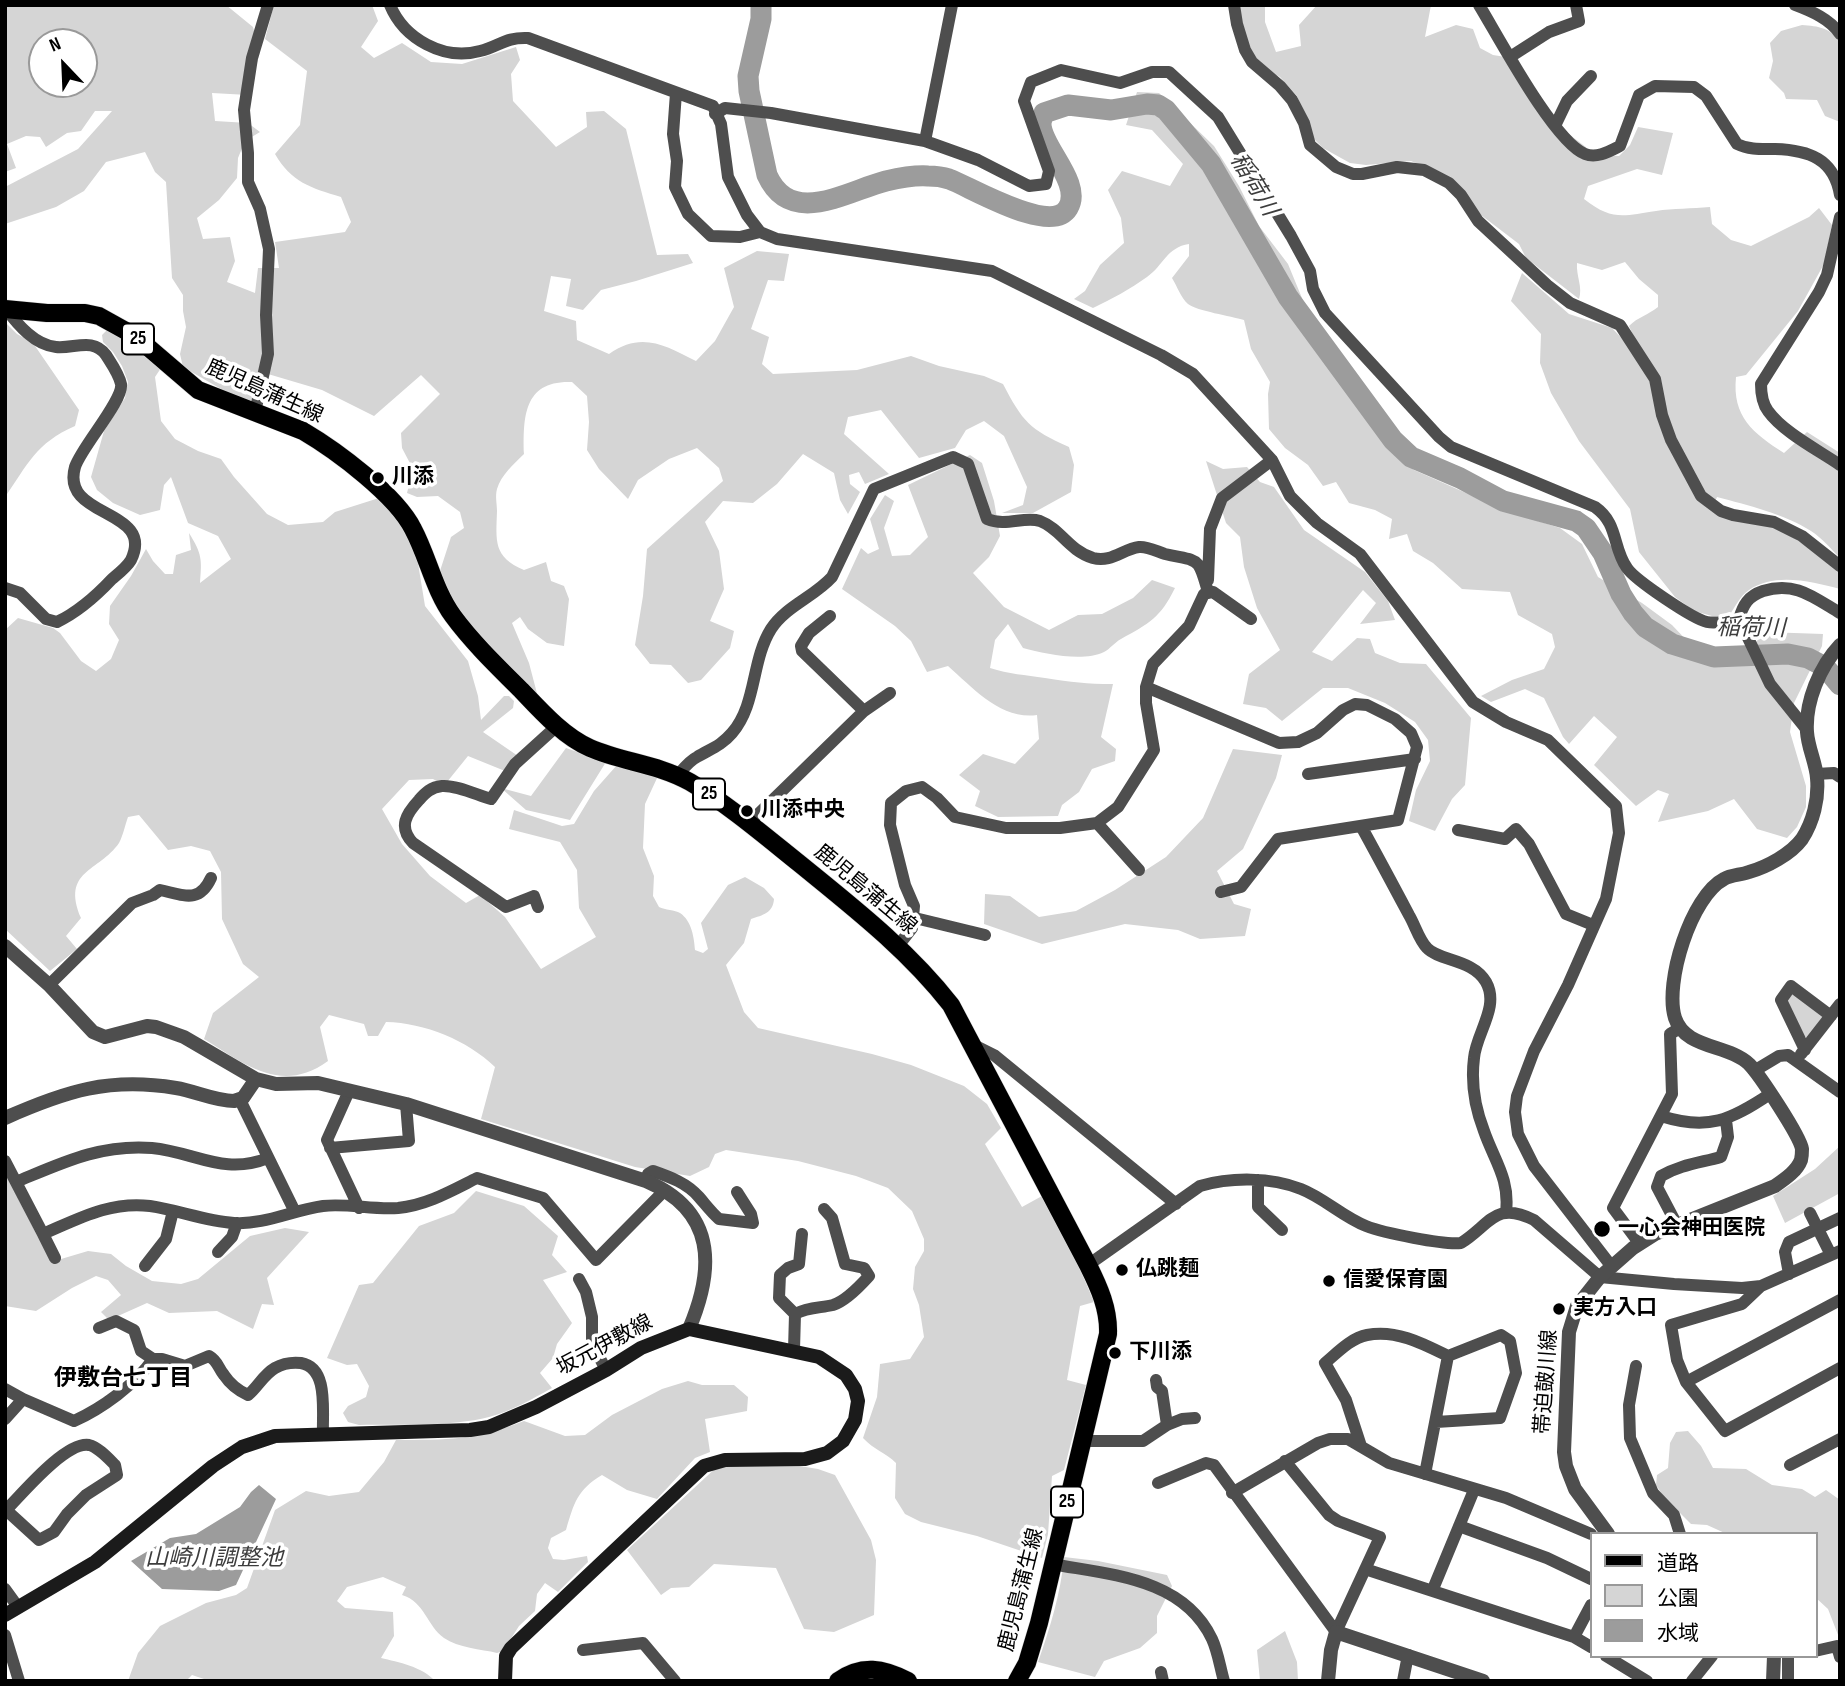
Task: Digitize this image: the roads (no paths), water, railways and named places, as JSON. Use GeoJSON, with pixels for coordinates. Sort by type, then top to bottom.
{"type":"FeatureCollection","features":[{"type":"Feature","properties":{"kind":"main road","name":"鹿児島蒲生線"},"geometry":{"type":"LineString","coordinates":[[6,309],[99,316],[135,336],[198,390],[303,431],[316,439],[357,470],[404,514],[453,616],[522,691],[571,737],[588,747],[678,775],[749,823],[898,946],[951,1005],[1088,1265],[1108,1320],[1108,1334],[1032,1647],[1022,1675],[1017,1681]]}},
{"type":"Feature","properties":{"kind":"main road"},"geometry":{"type":"LineString","coordinates":[[505,1681],[506,1656],[511,1648],[704,1466],[725,1460],[816,1457],[844,1441],[858,1411],[858,1401],[855,1389],[846,1376],[827,1361],[794,1350],[689,1329]]}},
{"type":"Feature","properties":{"kind":"main road","name":"坂元伊敷線"},"geometry":{"type":"LineString","coordinates":[[11,1611],[95,1562],[213,1466],[242,1447],[275,1436],[470,1430],[489,1427],[537,1408],[641,1348],[689,1329]]}},
{"type":"Feature","properties":{"kind":"main road"},"geometry":{"type":"LineString","coordinates":[[838,1681],[850,1672],[871,1668],[892,1672],[908,1681]]}},
{"type":"Feature","properties":{"kind":"street"},"geometry":{"type":"LineString","coordinates":[[255,412],[268,354],[266,315],[269,249],[260,209],[248,181],[244,110],[252,58],[268,5]]}},
{"type":"Feature","properties":{"kind":"street"},"geometry":{"type":"LineString","coordinates":[[390,5],[394,16],[408,34],[445,53],[479,52],[512,37],[528,38],[713,106],[720,111],[771,113],[925,141],[978,160],[1029,186],[1046,184],[1049,171],[1024,101],[1031,82],[1061,70],[1120,83],[1152,72],[1169,72],[1218,117],[1310,271],[1313,289],[1325,313],[1439,438],[1451,447],[1595,507],[1605,514],[1611,523],[1619,552],[1626,567],[1636,578],[1704,622],[1739,619]]}},
{"type":"Feature","properties":{"kind":"street"},"geometry":{"type":"LineString","coordinates":[[925,141],[952,5]]}},
{"type":"Feature","properties":{"kind":"street"},"geometry":{"type":"LineString","coordinates":[[1234,5],[1245,50],[1252,62],[1292,100],[1304,123],[1310,145],[1336,167],[1353,174],[1397,167],[1424,170],[1449,183],[1461,195],[1478,221],[1547,285],[1570,303],[1620,325],[1655,379],[1662,415],[1671,440],[1700,496],[1721,511],[1774,522],[1793,531],[1823,550],[1840,566]]}},
{"type":"Feature","properties":{"kind":"street"},"geometry":{"type":"LineString","coordinates":[[1479,5],[1546,115],[1576,149],[1586,155],[1595,156],[1620,146],[1639,95],[1655,86],[1693,87],[1706,96],[1737,144],[1746,149],[1783,149],[1815,156],[1837,180],[1840,195]]}},
{"type":"Feature","properties":{"kind":"street"},"geometry":{"type":"LineString","coordinates":[[1510,57],[1549,32],[1579,21],[1576,5]]}},
{"type":"Feature","properties":{"kind":"street"},"geometry":{"type":"LineString","coordinates":[[1795,5],[1838,28]]}},
{"type":"Feature","properties":{"kind":"street"},"geometry":{"type":"LineString","coordinates":[[1555,126],[1567,101],[1591,76]]}},
{"type":"Feature","properties":{"kind":"street"},"geometry":{"type":"LineString","coordinates":[[676,93],[673,134],[677,161],[675,187],[688,214],[711,236],[740,237],[760,232]]}},
{"type":"Feature","properties":{"kind":"street"},"geometry":{"type":"LineString","coordinates":[[720,111],[728,177],[747,215],[760,232],[777,239],[992,271],[1161,355],[1192,374],[1272,460],[1290,496],[1317,523],[1360,554],[1473,702],[1506,722],[1548,740],[1616,806],[1619,833],[1606,899],[1521,1083],[1515,1112],[1518,1134],[1534,1166],[1612,1267]]}},
{"type":"Feature","properties":{"kind":"street"},"geometry":{"type":"LineString","coordinates":[[1840,217],[1827,275],[1819,292],[1761,384],[1761,398],[1767,410],[1782,424],[1840,465]]}},
{"type":"Feature","properties":{"kind":"street"},"geometry":{"type":"LineString","coordinates":[[5,588],[20,593],[46,619],[57,622],[77,611],[130,562],[135,544],[130,529],[119,519],[86,503],[76,489],[75,468],[120,393],[121,384],[114,368],[103,352],[89,344],[57,347],[43,343],[17,323],[6,309]]}},
{"type":"Feature","properties":{"kind":"street"},"geometry":{"type":"LineString","coordinates":[[678,775],[694,758],[718,748],[734,732],[749,703],[761,649],[772,627],[801,599],[824,586],[832,577],[874,489],[953,457],[968,464],[987,519],[999,524],[1038,520],[1053,528],[1071,548],[1095,559],[1117,557],[1140,547],[1191,558],[1202,569],[1208,592]]}},
{"type":"Feature","properties":{"kind":"street"},"geometry":{"type":"LineString","coordinates":[[1208,592],[1210,529],[1222,499],[1272,460]]}},
{"type":"Feature","properties":{"kind":"street"},"geometry":{"type":"LineString","coordinates":[[1807,730],[1770,684],[1748,641],[1739,619],[1743,604],[1754,594],[1788,586],[1840,613]]}},
{"type":"Feature","properties":{"kind":"street"},"geometry":{"type":"LineString","coordinates":[[1208,592],[1219,596],[1251,620]]}},
{"type":"Feature","properties":{"kind":"street"},"geometry":{"type":"LineString","coordinates":[[898,946],[912,928],[915,918],[914,906],[905,885],[890,825],[891,803],[906,791],[922,787],[955,817],[1006,828],[1060,828],[1097,823],[1118,807],[1154,750],[1146,704],[1146,687],[1153,664],[1189,626],[1204,594],[1208,592]]}},
{"type":"Feature","properties":{"kind":"street"},"geometry":{"type":"LineString","coordinates":[[830,616],[809,633],[801,646],[802,651],[864,711]]}},
{"type":"Feature","properties":{"kind":"street"},"geometry":{"type":"LineString","coordinates":[[1639,1242],[1613,1208],[1672,1094],[1674,1083],[1670,1034],[1680,1028],[1675,1016],[1674,980],[1680,946],[1686,929],[1711,889],[1724,879],[1770,864],[1800,841],[1814,817],[1816,774],[1807,730],[1810,704],[1826,659],[1840,645]]}},
{"type":"Feature","properties":{"kind":"street"},"geometry":{"type":"LineString","coordinates":[[1146,687],[1279,743],[1297,743],[1317,733],[1343,710],[1355,704],[1367,705],[1395,719],[1411,733],[1417,747],[1398,820],[1278,839],[1241,887],[1222,892]]}},
{"type":"Feature","properties":{"kind":"street"},"geometry":{"type":"LineString","coordinates":[[749,823],[864,711],[890,693]]}},
{"type":"Feature","properties":{"kind":"street"},"geometry":{"type":"LineString","coordinates":[[538,907],[534,896],[506,907],[413,843],[407,837],[404,822],[406,814],[426,792],[445,785],[491,799],[515,764],[558,725]]}},
{"type":"Feature","properties":{"kind":"street"},"geometry":{"type":"LineString","coordinates":[[1308,774],[1415,759]]}},
{"type":"Feature","properties":{"kind":"street"},"geometry":{"type":"LineString","coordinates":[[1816,774],[1834,773],[1840,777]]}},
{"type":"Feature","properties":{"kind":"street"},"geometry":{"type":"LineString","coordinates":[[1097,823],[1139,870]]}},
{"type":"Feature","properties":{"kind":"street"},"geometry":{"type":"LineString","coordinates":[[1361,826],[1428,949],[1463,963],[1477,972],[1485,979],[1490,992],[1489,1013],[1480,1032],[1474,1056],[1473,1077],[1479,1115],[1508,1195],[1506,1212]]}},
{"type":"Feature","properties":{"kind":"street"},"geometry":{"type":"LineString","coordinates":[[1458,830],[1505,839],[1516,829],[1529,844],[1566,914],[1593,925]]}},
{"type":"Feature","properties":{"kind":"street"},"geometry":{"type":"LineString","coordinates":[[49,985],[132,904],[160,890],[196,895],[205,890],[211,878]]}},
{"type":"Feature","properties":{"kind":"street"},"geometry":{"type":"LineString","coordinates":[[915,918],[985,934]]}},
{"type":"Feature","properties":{"kind":"street"},"geometry":{"type":"LineString","coordinates":[[5,946],[49,985],[99,1036],[147,1026],[156,1027],[184,1037],[256,1079],[276,1084],[318,1083],[406,1104],[646,1181],[665,1190],[692,1217],[705,1248],[704,1289],[689,1329]]}},
{"type":"Feature","properties":{"kind":"street"},"geometry":{"type":"LineString","coordinates":[[1831,1016],[1791,986],[1781,1000],[1800,1054],[1840,1092]]}},
{"type":"Feature","properties":{"kind":"street"},"geometry":{"type":"LineString","coordinates":[[1754,1071],[1779,1056],[1800,1054],[1840,1004]]}},
{"type":"Feature","properties":{"kind":"street","name":"帯迫皷川線"},"geometry":{"type":"LineString","coordinates":[[1607,1532],[1575,1489],[1564,1452],[1571,1325],[1581,1298],[1639,1242],[1776,1186],[1791,1174],[1801,1160],[1802,1149],[1796,1135],[1754,1071],[1735,1055],[1693,1039],[1680,1028]]}},
{"type":"Feature","properties":{"kind":"street"},"geometry":{"type":"LineString","coordinates":[[974,1045],[994,1055],[1176,1204]]}},
{"type":"Feature","properties":{"kind":"street"},"geometry":{"type":"LineString","coordinates":[[5,1118],[59,1095],[106,1085],[155,1085],[228,1101],[240,1100],[253,1087],[256,1079]]}},
{"type":"Feature","properties":{"kind":"street"},"geometry":{"type":"LineString","coordinates":[[349,1091],[327,1140],[359,1208]]}},
{"type":"Feature","properties":{"kind":"street"},"geometry":{"type":"LineString","coordinates":[[1661,1116],[1699,1123],[1726,1120],[1770,1094]]}},
{"type":"Feature","properties":{"kind":"street"},"geometry":{"type":"LineString","coordinates":[[240,1100],[295,1212]]}},
{"type":"Feature","properties":{"kind":"street"},"geometry":{"type":"LineString","coordinates":[[330,1148],[409,1141],[406,1104]]}},
{"type":"Feature","properties":{"kind":"street"},"geometry":{"type":"LineString","coordinates":[[1677,1225],[1657,1187],[1661,1176],[1678,1166],[1721,1157],[1728,1137],[1726,1120]]}},
{"type":"Feature","properties":{"kind":"street"},"geometry":{"type":"LineString","coordinates":[[16,1182],[89,1152],[109,1149],[161,1149],[219,1164],[241,1166],[268,1158]]}},
{"type":"Feature","properties":{"kind":"street"},"geometry":{"type":"LineString","coordinates":[[5,1161],[55,1258]]}},
{"type":"Feature","properties":{"kind":"street"},"geometry":{"type":"LineString","coordinates":[[646,1181],[648,1174],[653,1171],[667,1176],[686,1185],[719,1219],[753,1223],[751,1214],[737,1192]]}},
{"type":"Feature","properties":{"kind":"street"},"geometry":{"type":"LineString","coordinates":[[43,1234],[98,1210],[111,1208],[149,1206],[208,1221],[237,1223],[263,1221],[324,1205],[397,1208],[430,1201],[477,1178],[542,1198],[596,1260],[665,1190]]}},
{"type":"Feature","properties":{"kind":"street"},"geometry":{"type":"LineString","coordinates":[[1258,1180],[1258,1207],[1283,1230]]}},
{"type":"Feature","properties":{"kind":"street"},"geometry":{"type":"LineString","coordinates":[[1088,1265],[1200,1186],[1258,1180],[1300,1189],[1367,1227],[1439,1242],[1461,1243],[1490,1217],[1506,1212],[1522,1214],[1534,1220],[1600,1277],[1674,1284],[1742,1288],[1761,1286],[1835,1253],[1810,1213]]}},
{"type":"Feature","properties":{"kind":"street"},"geometry":{"type":"LineString","coordinates":[[795,1314],[806,1308],[834,1305],[844,1300],[869,1276],[863,1268],[845,1264],[832,1218],[824,1209]]}},
{"type":"Feature","properties":{"kind":"street"},"geometry":{"type":"LineString","coordinates":[[145,1266],[166,1239],[173,1212]]}},
{"type":"Feature","properties":{"kind":"street"},"geometry":{"type":"LineString","coordinates":[[1789,1274],[1785,1252],[1789,1242],[1840,1218]]}},
{"type":"Feature","properties":{"kind":"street"},"geometry":{"type":"LineString","coordinates":[[218,1252],[232,1237],[237,1223]]}},
{"type":"Feature","properties":{"kind":"street"},"geometry":{"type":"LineString","coordinates":[[794,1350],[795,1314],[779,1298],[780,1275],[799,1264],[802,1234]]}},
{"type":"Feature","properties":{"kind":"street"},"geometry":{"type":"LineString","coordinates":[[579,1279],[586,1292],[592,1317],[592,1343],[606,1370]]}},
{"type":"Feature","properties":{"kind":"street"},"geometry":{"type":"LineString","coordinates":[[1761,1286],[1742,1304],[1671,1325],[1677,1360],[1686,1382],[1725,1432],[1838,1373]]}},
{"type":"Feature","properties":{"kind":"street"},"geometry":{"type":"LineString","coordinates":[[1686,1382],[1840,1300]]}},
{"type":"Feature","properties":{"kind":"street"},"geometry":{"type":"LineString","coordinates":[[99,1328],[116,1321],[134,1330],[141,1351],[153,1359],[185,1366],[209,1356],[215,1359],[224,1375],[239,1391],[248,1395],[264,1377],[284,1364],[299,1363],[313,1367],[318,1373],[321,1390],[323,1434]]}},
{"type":"Feature","properties":{"kind":"street"},"geometry":{"type":"LineString","coordinates":[[1361,1446],[1346,1401],[1325,1363],[1350,1343],[1367,1335],[1399,1336],[1448,1356],[1501,1335],[1510,1341],[1516,1373],[1500,1418],[1436,1422]]}},
{"type":"Feature","properties":{"kind":"street"},"geometry":{"type":"LineString","coordinates":[[1425,1474],[1448,1356]]}},
{"type":"Feature","properties":{"kind":"street"},"geometry":{"type":"LineString","coordinates":[[5,1389],[74,1421],[95,1412],[146,1369],[153,1359]]}},
{"type":"Feature","properties":{"kind":"street"},"geometry":{"type":"LineString","coordinates":[[1636,1366],[1629,1405],[1630,1438],[1653,1493],[1674,1515],[1680,1532]]}},
{"type":"Feature","properties":{"kind":"street"},"geometry":{"type":"LineString","coordinates":[[1156,1380],[1157,1387],[1162,1391],[1167,1425]]}},
{"type":"Feature","properties":{"kind":"street"},"geometry":{"type":"LineString","coordinates":[[5,1419],[23,1399]]}},
{"type":"Feature","properties":{"kind":"street"},"geometry":{"type":"LineString","coordinates":[[1081,1441],[1143,1441],[1167,1425],[1182,1419],[1195,1418]]}},
{"type":"Feature","properties":{"kind":"street"},"geometry":{"type":"LineString","coordinates":[[1232,1493],[1285,1461],[1330,1439],[1348,1439],[1389,1463],[1506,1498],[1590,1534]]}},
{"type":"Feature","properties":{"kind":"street"},"geometry":{"type":"LineString","coordinates":[[1790,1465],[1840,1439]]}},
{"type":"Feature","properties":{"kind":"street"},"geometry":{"type":"LineString","coordinates":[[82,1445],[92,1446],[116,1465],[117,1475],[86,1495],[54,1532],[39,1540],[6,1509],[54,1462],[82,1445]]}},
{"type":"Feature","properties":{"kind":"street"},"geometry":{"type":"LineString","coordinates":[[1285,1461],[1329,1515],[1380,1537],[1336,1632],[1328,1681]]}},
{"type":"Feature","properties":{"kind":"street"},"geometry":{"type":"LineString","coordinates":[[1158,1483],[1206,1463],[1214,1465],[1336,1632],[1478,1680]]}},
{"type":"Feature","properties":{"kind":"street"},"geometry":{"type":"LineString","coordinates":[[1433,1589],[1474,1490]]}},
{"type":"Feature","properties":{"kind":"street"},"geometry":{"type":"LineString","coordinates":[[1460,1526],[1547,1558],[1590,1579]]}},
{"type":"Feature","properties":{"kind":"street"},"geometry":{"type":"LineString","coordinates":[[1052,1564],[1123,1577],[1153,1585],[1172,1594],[1189,1607],[1206,1630],[1217,1652],[1224,1681]]}},
{"type":"Feature","properties":{"kind":"street"},"geometry":{"type":"LineString","coordinates":[[1365,1569],[1574,1636],[1590,1646]]}},
{"type":"Feature","properties":{"kind":"street"},"geometry":{"type":"LineString","coordinates":[[5,1589],[11,1611]]}},
{"type":"Feature","properties":{"kind":"street"},"geometry":{"type":"LineString","coordinates":[[1574,1636],[1590,1607]]}},
{"type":"Feature","properties":{"kind":"street"},"geometry":{"type":"LineString","coordinates":[[5,1635],[19,1681]]}},
{"type":"Feature","properties":{"kind":"street"},"geometry":{"type":"LineString","coordinates":[[583,1650],[643,1643],[675,1681]]}},
{"type":"Feature","properties":{"kind":"street"},"geometry":{"type":"LineString","coordinates":[[1817,1650],[1837,1646],[1840,1657]]}},
{"type":"Feature","properties":{"kind":"street"},"geometry":{"type":"LineString","coordinates":[[1403,1681],[1408,1655]]}},
{"type":"Feature","properties":{"kind":"street"},"geometry":{"type":"LineString","coordinates":[[1609,1658],[1647,1681]]}},
{"type":"Feature","properties":{"kind":"street"},"geometry":{"type":"LineString","coordinates":[[1692,1681],[1710,1658]]}},
{"type":"Feature","properties":{"kind":"street"},"geometry":{"type":"LineString","coordinates":[[1773,1681],[1774,1658]]}},
{"type":"Feature","properties":{"kind":"street"},"geometry":{"type":"LineString","coordinates":[[1788,1681],[1789,1658]]}},
{"type":"Feature","properties":{"kind":"water","name":"山崎川調整池"},"geometry":{"type":"Polygon","coordinates":[[[259,1485],[276,1499],[236,1585],[219,1591],[162,1589],[131,1561],[170,1538],[196,1534],[240,1507],[259,1485]]]}},
{"type":"Feature","properties":{"kind":"waterway","name":"稲荷川"},"geometry":{"type":"LineString","coordinates":[[761,5],[761,19],[748,76],[749,91],[767,175],[777,191],[790,200],[821,202],[886,181],[912,176],[933,176],[949,179],[1029,213],[1059,215],[1068,208],[1070,188],[1043,133],[1041,123],[1044,113],[1068,105],[1111,110],[1147,104],[1158,105],[1166,110],[1211,164],[1288,297],[1393,440],[1411,457],[1460,478],[1503,501],[1576,521],[1586,528],[1603,553],[1621,594],[1633,613],[1645,627],[1672,644],[1714,657],[1788,654],[1808,658],[1825,667],[1840,685]]}},
{"type":"Feature","properties":{"kind":"place","name":"川添"},"geometry":{"type":"Point","coordinates":[378,478]}},
{"type":"Feature","properties":{"kind":"place","name":"川添中央"},"geometry":{"type":"Point","coordinates":[747,811]}},
{"type":"Feature","properties":{"kind":"place","name":"一心会神田医院"},"geometry":{"type":"Point","coordinates":[1602,1229]}},
{"type":"Feature","properties":{"kind":"place","name":"仏跳麺"},"geometry":{"type":"Point","coordinates":[1122,1270]}},
{"type":"Feature","properties":{"kind":"place","name":"信愛保育園"},"geometry":{"type":"Point","coordinates":[1329,1281]}},
{"type":"Feature","properties":{"kind":"place","name":"実方入口"},"geometry":{"type":"Point","coordinates":[1559,1309]}},
{"type":"Feature","properties":{"kind":"place","name":"下川添"},"geometry":{"type":"Point","coordinates":[1115,1353]}},
{"type":"Feature","properties":{"kind":"district","name":"伊敷台七丁目"},"geometry":{"type":"Point","coordinates":[123,1379]}}]}
